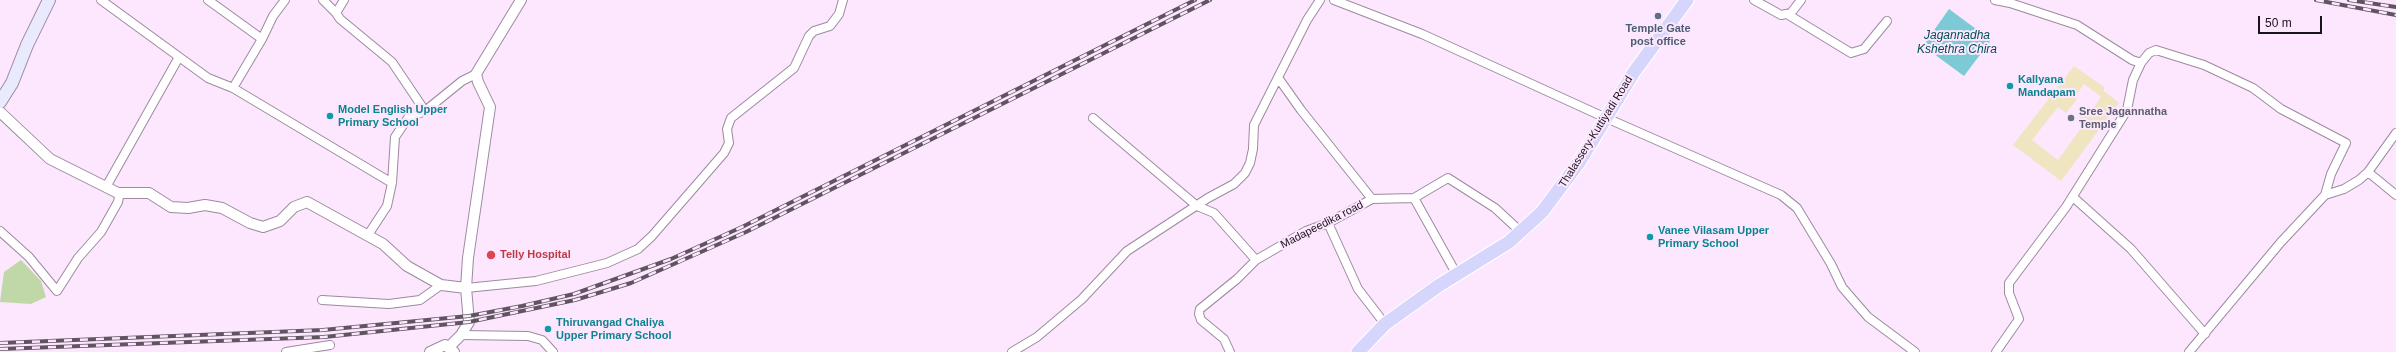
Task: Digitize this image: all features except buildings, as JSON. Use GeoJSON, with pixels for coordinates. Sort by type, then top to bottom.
{"type":"FeatureCollection","features":[{"type":"Feature","properties":{"kind":"main road"},"geometry":{"type":"LineString","coordinates":[[0,102],[12,83],[27,45],[49,0]]}},
{"type":"Feature","properties":{"kind":"main road","name":"Thalassery-Kuttiyadi Road"},"geometry":{"type":"LineString","coordinates":[[1358,352],[1386,324],[1521,232],[1557,195],[1607,118],[1634,72],[1688,0]]}},
{"type":"Feature","properties":{"kind":"street"},"geometry":{"type":"LineString","coordinates":[[101,0],[208,78],[233,88],[392,183]]}},
{"type":"Feature","properties":{"kind":"street"},"geometry":{"type":"LineString","coordinates":[[208,0],[262,39]]}},
{"type":"Feature","properties":{"kind":"street"},"geometry":{"type":"LineString","coordinates":[[233,88],[262,39],[273,16],[285,0]]}},
{"type":"Feature","properties":{"kind":"street"},"geometry":{"type":"LineString","coordinates":[[323,0],[355,33],[379,49],[392,62],[425,111]]}},
{"type":"Feature","properties":{"kind":"street"},"geometry":{"type":"LineString","coordinates":[[336,12],[344,0]]}},
{"type":"Feature","properties":{"kind":"street"},"geometry":{"type":"LineString","coordinates":[[368,235],[387,206],[392,183],[394,137],[408,118],[425,111],[462,81],[476,74],[520,0]]}},
{"type":"Feature","properties":{"kind":"street"},"geometry":{"type":"LineString","coordinates":[[0,112],[50,159],[106,187],[120,192],[148,193],[171,207],[188,208],[205,205],[222,208],[250,223],[263,227],[280,221],[294,207],[307,202],[383,244],[407,266],[441,285],[466,288],[536,281],[588,266],[607,263],[638,249],[652,236],[724,153],[729,143],[727,130],[731,118],[794,68],[809,36],[814,31],[830,26],[839,14],[843,0]]}},
{"type":"Feature","properties":{"kind":"street"},"geometry":{"type":"LineString","coordinates":[[1012,352],[1037,337],[1082,298],[1104,273],[1127,251],[1234,184],[1245,173],[1250,163],[1253,149],[1254,125],[1279,79],[1307,20],[1320,0]]}},
{"type":"Feature","properties":{"kind":"street"},"geometry":{"type":"LineString","coordinates":[[1334,0],[1422,34],[1607,118],[1781,194],[1797,208],[1831,264],[1842,287],[1868,317],[1915,352]]}},
{"type":"Feature","properties":{"kind":"street"},"geometry":{"type":"LineString","coordinates":[[1754,0],[1782,15],[1791,13],[1801,0]]}},
{"type":"Feature","properties":{"kind":"street"},"geometry":{"type":"LineString","coordinates":[[1995,0],[2010,3],[2077,25],[2132,60],[2141,63]]}},
{"type":"Feature","properties":{"kind":"street"},"geometry":{"type":"LineString","coordinates":[[1787,14],[1851,53],[1864,49],[1887,21]]}},
{"type":"Feature","properties":{"kind":"street"},"geometry":{"type":"LineString","coordinates":[[1996,352],[2019,319],[2009,293],[2009,283],[2073,197],[2127,110],[2133,80],[2141,63],[2149,53],[2156,50],[2204,64],[2252,88],[2281,109],[2346,143],[2331,174],[2325,195],[2281,242],[2189,352]]}},
{"type":"Feature","properties":{"kind":"street"},"geometry":{"type":"LineString","coordinates":[[106,187],[178,57]]}},
{"type":"Feature","properties":{"kind":"street"},"geometry":{"type":"LineString","coordinates":[[430,352],[437,347],[451,350],[469,322],[466,288],[468,258],[490,106],[478,82],[476,74]]}},
{"type":"Feature","properties":{"kind":"street"},"geometry":{"type":"LineString","coordinates":[[1279,79],[1301,110],[1372,199]]}},
{"type":"Feature","properties":{"kind":"street"},"geometry":{"type":"LineString","coordinates":[[1093,118],[1197,206],[1214,213],[1256,260]]}},
{"type":"Feature","properties":{"kind":"street"},"geometry":{"type":"LineString","coordinates":[[2325,195],[2344,189],[2359,180],[2368,172],[2396,133]]}},
{"type":"Feature","properties":{"kind":"street"},"geometry":{"type":"LineString","coordinates":[[2368,172],[2396,195]]}},
{"type":"Feature","properties":{"kind":"street","name":"Madapeedika road"},"geometry":{"type":"LineString","coordinates":[[1230,352],[1224,338],[1201,320],[1198,314],[1200,309],[1237,279],[1256,260],[1306,231],[1328,223],[1372,199],[1414,198],[1448,178],[1495,208],[1521,232]]}},
{"type":"Feature","properties":{"kind":"street"},"geometry":{"type":"LineString","coordinates":[[0,231],[30,257],[57,291],[78,258],[101,232],[118,202],[120,192]]}},
{"type":"Feature","properties":{"kind":"street"},"geometry":{"type":"LineString","coordinates":[[2073,197],[2132,249],[2205,334]]}},
{"type":"Feature","properties":{"kind":"street"},"geometry":{"type":"LineString","coordinates":[[1414,198],[1456,275]]}},
{"type":"Feature","properties":{"kind":"street"},"geometry":{"type":"LineString","coordinates":[[1328,223],[1358,289],[1386,324]]}},
{"type":"Feature","properties":{"kind":"street"},"geometry":{"type":"LineString","coordinates":[[322,300],[389,304],[420,300],[441,285]]}},
{"type":"Feature","properties":{"kind":"street"},"geometry":{"type":"LineString","coordinates":[[461,335],[528,336],[542,340],[554,352]]}},
{"type":"Feature","properties":{"kind":"street"},"geometry":{"type":"LineString","coordinates":[[286,352],[330,345]]}},
{"type":"Feature","properties":{"kind":"green space"},"geometry":{"type":"Polygon","coordinates":[[[21,260],[41,281],[46,297],[31,304],[0,302],[4,272],[21,260]]]}},
{"type":"Feature","properties":{"kind":"sand"},"geometry":{"type":"Polygon","coordinates":[[[2074,66],[2104,87],[2104,91],[2119,103],[2061,181],[2013,145],[2074,66]],[[2084,84],[2075,97],[2077,99],[2066,113],[2058,107],[2032,140],[2058,160],[2084,124],[2078,119],[2088,106],[2093,109],[2101,97],[2084,84]]]}},
{"type":"Feature","properties":{"kind":"water","name":"Jagannadha Kshethra Chira"},"geometry":{"type":"Polygon","coordinates":[[[1949,9],[1991,40],[1964,76],[1923,46],[1949,9]]]}},
{"type":"Feature","properties":{"kind":"railway"},"geometry":{"type":"LineString","coordinates":[[0,343],[323,330],[469,316],[574,294],[671,259],[742,227],[1195,0]]}},
{"type":"Feature","properties":{"kind":"railway"},"geometry":{"type":"LineString","coordinates":[[0,349],[324,337],[469,322],[575,300],[631,283],[746,232],[1210,0]]}},
{"type":"Feature","properties":{"kind":"railway"},"geometry":{"type":"LineString","coordinates":[[2316,0],[2396,15]]}},
{"type":"Feature","properties":{"kind":"railway"},"geometry":{"type":"LineString","coordinates":[[2349,0],[2396,7]]}},
{"type":"Feature","properties":{"kind":"place","name":"Temple Gate post office"},"geometry":{"type":"Point","coordinates":[1658,16]}},
{"type":"Feature","properties":{"kind":"place","name":"Kallyana Mandapam"},"geometry":{"type":"Point","coordinates":[2010,86]}},
{"type":"Feature","properties":{"kind":"place","name":"Model English Upper Primary School"},"geometry":{"type":"Point","coordinates":[330,116]}},
{"type":"Feature","properties":{"kind":"place","name":"Sree Jagannatha Temple"},"geometry":{"type":"Point","coordinates":[2071,118]}},
{"type":"Feature","properties":{"kind":"place","name":"Vanee Vilasam Upper Primary School"},"geometry":{"type":"Point","coordinates":[1650,237]}},
{"type":"Feature","properties":{"kind":"place","name":"Telly Hospital"},"geometry":{"type":"Point","coordinates":[491,255]}},
{"type":"Feature","properties":{"kind":"place","name":"Thiruvangad Chaliya Upper Primary School"},"geometry":{"type":"Point","coordinates":[548,329]}}]}
